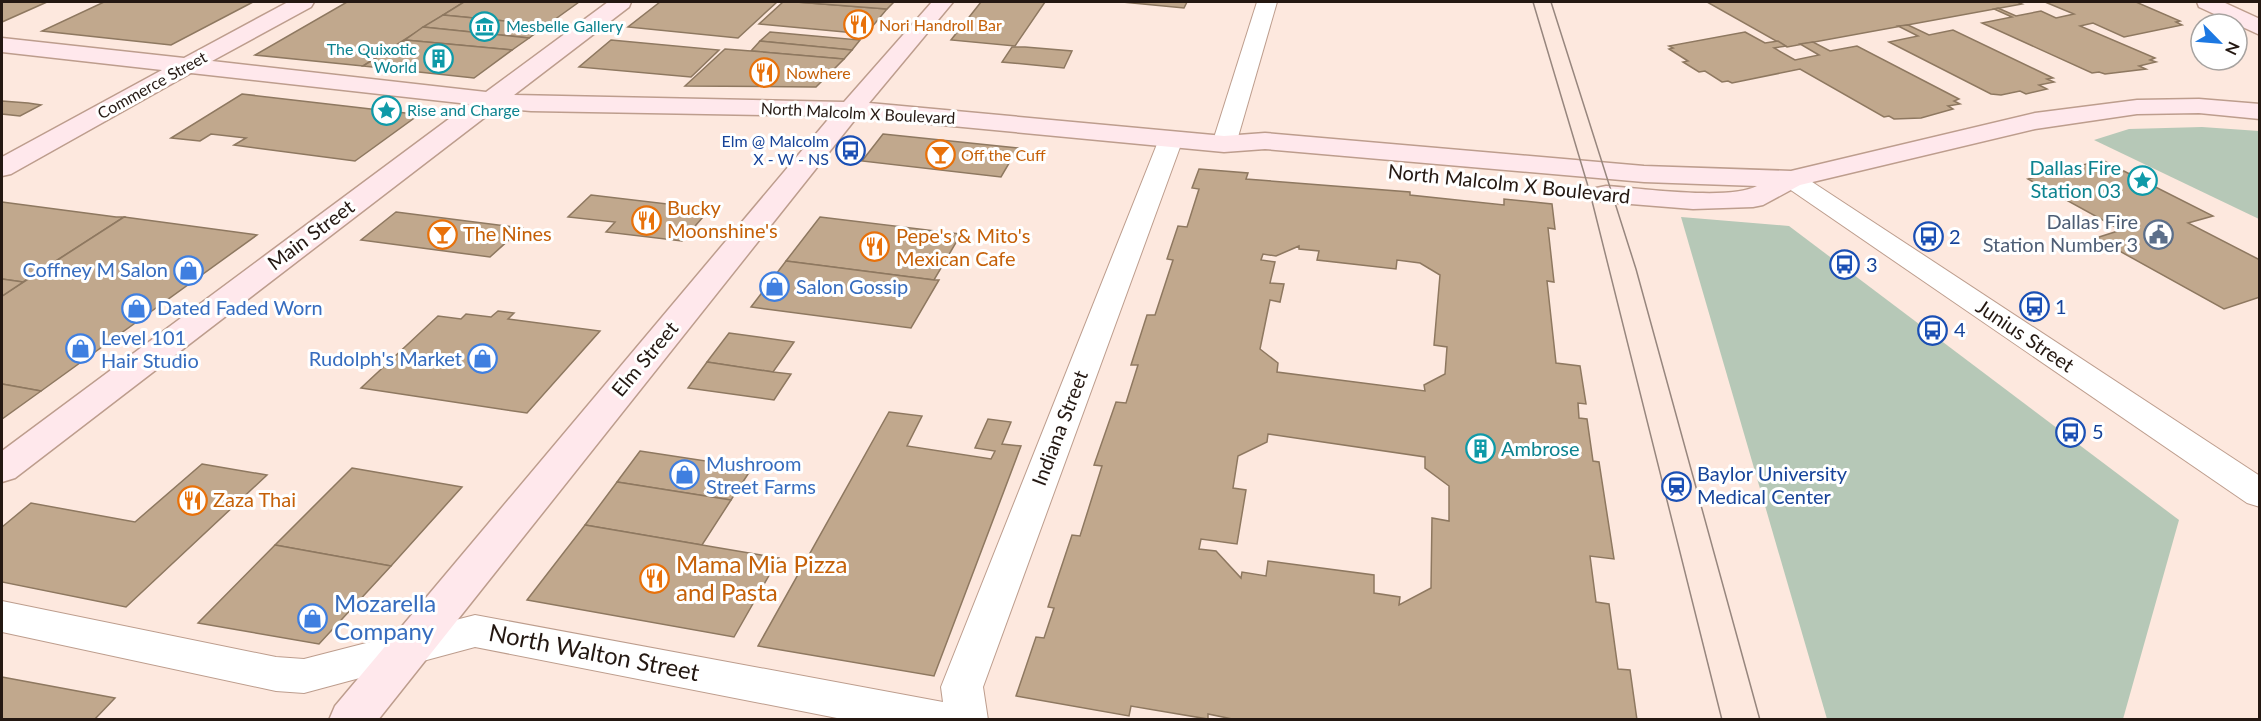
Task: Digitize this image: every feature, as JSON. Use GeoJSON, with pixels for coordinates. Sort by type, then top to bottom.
{"type":"FeatureCollection","features":[{"type":"Feature","properties":{"kind":"street","name":"Commerce Street"},"geometry":{"type":"LineString","coordinates":[[2,168],[303,2]]}},
{"type":"Feature","properties":{"kind":"street","name":"Main Street"},"geometry":{"type":"LineString","coordinates":[[2,469],[621,2]]}},
{"type":"Feature","properties":{"kind":"street","name":"Elm Street"},"geometry":{"type":"LineString","coordinates":[[351,720],[408,648],[943,2]]}},
{"type":"Feature","properties":{"kind":"street"},"geometry":{"type":"LineString","coordinates":[[1224,144],[1267,2]]}},
{"type":"Feature","properties":{"kind":"street"},"geometry":{"type":"LineString","coordinates":[[2207,2],[2259,28]]}},
{"type":"Feature","properties":{"kind":"street","name":"North Malcolm X Boulevard"},"geometry":{"type":"LineString","coordinates":[[2,45],[531,104],[813,107],[1172,139],[1224,144],[1260,156],[1431,167],[1693,201],[1753,199],[1791,179],[2035,121],[2137,107],[2199,106],[2259,112]]}},
{"type":"Feature","properties":{"kind":"street","name":"Indiana Street"},"geometry":{"type":"LineString","coordinates":[[967,720],[962,687],[1172,139]]}},
{"type":"Feature","properties":{"kind":"street","name":"Junius Street"},"geometry":{"type":"LineString","coordinates":[[1791,179],[2259,494]]}},
{"type":"Feature","properties":{"kind":"street","name":"North Walton Street"},"geometry":{"type":"LineString","coordinates":[[2,618],[276,674],[304,676],[475,631],[943,720]]}},
{"type":"Feature","properties":{"kind":"green space"},"geometry":{"type":"Polygon","coordinates":[[[2202,127],[2259,131],[2259,219],[2094,140],[2129,129],[2202,127]]]}},
{"type":"Feature","properties":{"kind":"green space"},"geometry":{"type":"Polygon","coordinates":[[[1681,217],[1789,226],[2179,520],[2123,719],[1827,719],[1681,217]]]}},
{"type":"Feature","properties":{"kind":"building"},"geometry":{"type":"Polygon","coordinates":[[[2,2],[47,2],[2,22],[2,2]]]}},
{"type":"Feature","properties":{"kind":"building"},"geometry":{"type":"Polygon","coordinates":[[[104,2],[253,2],[171,45],[42,31],[104,2]]]}},
{"type":"Feature","properties":{"kind":"building"},"geometry":{"type":"Polygon","coordinates":[[[347,2],[464,2],[363,66],[255,55],[347,2]]]}},
{"type":"Feature","properties":{"kind":"building"},"geometry":{"type":"Polygon","coordinates":[[[464,2],[579,2],[547,25],[443,15],[464,2]]]}},
{"type":"Feature","properties":{"kind":"building"},"geometry":{"type":"Polygon","coordinates":[[[660,2],[777,2],[738,38],[628,27],[660,2]]]}},
{"type":"Feature","properties":{"kind":"building"},"geometry":{"type":"Polygon","coordinates":[[[783,2],[887,9],[866,34],[759,24],[783,2]]]}},
{"type":"Feature","properties":{"kind":"building"},"geometry":{"type":"Polygon","coordinates":[[[796,2],[894,2],[887,9],[796,2]]]}},
{"type":"Feature","properties":{"kind":"building"},"geometry":{"type":"Polygon","coordinates":[[[981,2],[1045,2],[1015,46],[951,40],[981,2]]]}},
{"type":"Feature","properties":{"kind":"building"},"geometry":{"type":"Polygon","coordinates":[[[1122,2],[1187,2],[1184,8],[1122,2]]]}},
{"type":"Feature","properties":{"kind":"building"},"geometry":{"type":"Polygon","coordinates":[[[1707,2],[2017,2],[2022,4],[1787,47],[1707,2]]]}},
{"type":"Feature","properties":{"kind":"building"},"geometry":{"type":"Polygon","coordinates":[[[2045,2],[2136,2],[2180,21],[2176,22],[2182,25],[2124,37],[2093,23],[2080,26],[2155,58],[2150,60],[2156,62],[2139,66],[2146,69],[2105,74],[2092,73],[1982,23],[2012,17],[1994,9],[1998,8],[2016,16],[2041,11],[2056,18],[2074,14],[2045,2]]]}},
{"type":"Feature","properties":{"kind":"building","name":"Mesbelle Gallery"},"geometry":{"type":"Polygon","coordinates":[[[443,15],[547,25],[529,38],[423,27],[443,15]]]}},
{"type":"Feature","properties":{"kind":"building"},"geometry":{"type":"Polygon","coordinates":[[[1908,25],[1929,35],[1953,30],[2053,78],[2047,79],[2054,82],[2039,85],[2047,89],[2026,94],[2020,91],[2001,95],[1991,94],[1889,42],[1918,36],[1898,26],[1908,25]]]}},
{"type":"Feature","properties":{"kind":"building"},"geometry":{"type":"Polygon","coordinates":[[[423,27],[529,38],[512,50],[405,40],[423,27]]]}},
{"type":"Feature","properties":{"kind":"building"},"geometry":{"type":"Polygon","coordinates":[[[770,32],[860,40],[852,50],[760,41],[770,32]]]}},
{"type":"Feature","properties":{"kind":"building"},"geometry":{"type":"Polygon","coordinates":[[[1745,32],[1765,43],[1778,41],[1786,46],[1774,48],[1795,60],[1819,55],[1800,44],[1813,42],[1830,51],[1857,46],[1959,99],[1954,101],[1960,104],[1948,106],[1953,109],[1921,118],[1894,119],[1889,116],[1884,117],[1800,69],[1732,83],[1722,82],[1705,71],[1699,72],[1683,62],[1688,61],[1669,49],[1673,48],[1669,46],[1745,32]]]}},
{"type":"Feature","properties":{"kind":"building","name":"The Quixotic World"},"geometry":{"type":"Polygon","coordinates":[[[405,40],[512,50],[474,78],[363,66],[405,40]]]}},
{"type":"Feature","properties":{"kind":"building"},"geometry":{"type":"Polygon","coordinates":[[[611,40],[719,50],[691,77],[579,67],[611,40]]]}},
{"type":"Feature","properties":{"kind":"building"},"geometry":{"type":"Polygon","coordinates":[[[760,41],[852,50],[844,59],[751,51],[760,41]]]}},
{"type":"Feature","properties":{"kind":"building"},"geometry":{"type":"Polygon","coordinates":[[[1012,47],[1072,51],[1064,68],[1002,62],[1012,47]]]}},
{"type":"Feature","properties":{"kind":"building","name":"Nowhere"},"geometry":{"type":"Polygon","coordinates":[[[725,49],[844,59],[816,87],[685,86],[725,49]]]}},
{"type":"Feature","properties":{"kind":"building"},"geometry":{"type":"Polygon","coordinates":[[[242,94],[417,116],[355,161],[234,145],[246,138],[211,134],[200,141],[171,138],[242,94]]]}},
{"type":"Feature","properties":{"kind":"building"},"geometry":{"type":"Polygon","coordinates":[[[2,101],[41,105],[20,116],[2,114],[2,101]]]}},
{"type":"Feature","properties":{"kind":"building","name":"Off the Cuff"},"geometry":{"type":"Polygon","coordinates":[[[883,134],[1018,148],[1001,177],[862,161],[883,134]]]}},
{"type":"Feature","properties":{"kind":"building","name":"Dallas Fire Station Number 3"},"geometry":{"type":"Polygon","coordinates":[[[2102,160],[2213,216],[2188,223],[2260,260],[2260,297],[2224,309],[2096,238],[2121,230],[2028,179],[2102,160]]]}},
{"type":"Feature","properties":{"kind":"building","name":"Ambrose"},"geometry":{"type":"Polygon","coordinates":[[[1199,169],[1248,173],[1246,179],[1410,192],[1410,195],[1504,205],[1504,199],[1552,204],[1555,229],[1548,228],[1554,282],[1547,281],[1556,363],[1580,366],[1586,404],[1578,403],[1579,418],[1587,419],[1593,461],[1599,462],[1614,559],[1590,556],[1596,602],[1609,604],[1618,669],[1630,670],[1637,720],[1237,720],[1208,714],[1208,719],[1131,706],[1129,716],[1016,696],[1036,637],[1044,638],[1054,608],[1048,607],[1072,535],[1080,536],[1102,466],[1094,465],[1116,402],[1126,403],[1138,365],[1131,365],[1147,315],[1155,315],[1173,260],[1167,259],[1178,226],[1187,227],[1199,189],[1192,188],[1199,169]],[[1299,246],[1276,256],[1263,254],[1261,260],[1275,262],[1270,283],[1284,284],[1280,302],[1270,300],[1260,349],[1278,363],[1277,372],[1425,391],[1424,385],[1445,374],[1447,347],[1434,345],[1440,275],[1420,263],[1397,260],[1396,269],[1317,260],[1319,251],[1299,249],[1299,246]],[[1268,434],[1267,442],[1238,456],[1233,488],[1246,490],[1237,544],[1201,539],[1199,549],[1216,551],[1241,578],[1242,572],[1266,576],[1268,561],[1374,575],[1374,593],[1400,597],[1399,605],[1431,588],[1432,518],[1449,521],[1449,486],[1425,468],[1425,457],[1268,434]]]}},
{"type":"Feature","properties":{"kind":"building","name":"Bucky Moonshine's"},"geometry":{"type":"Polygon","coordinates":[[[591,195],[710,209],[682,241],[606,232],[615,222],[568,217],[591,195]]]}},
{"type":"Feature","properties":{"kind":"building"},"geometry":{"type":"Polygon","coordinates":[[[2,202],[124,217],[23,282],[2,279],[2,202]]]}},
{"type":"Feature","properties":{"kind":"building","name":"The Nines"},"geometry":{"type":"Polygon","coordinates":[[[396,212],[522,228],[490,257],[361,240],[396,212]]]}},
{"type":"Feature","properties":{"kind":"building"},"geometry":{"type":"Polygon","coordinates":[[[124,217],[257,235],[41,391],[2,384],[2,296],[124,217]]]}},
{"type":"Feature","properties":{"kind":"building","name":"Pepe's & Mito's Mexican Cafe"},"geometry":{"type":"Polygon","coordinates":[[[820,217],[961,234],[934,280],[786,261],[820,217]]]}},
{"type":"Feature","properties":{"kind":"building"},"geometry":{"type":"Polygon","coordinates":[[[786,261],[939,280],[911,328],[751,307],[786,261]]]}},
{"type":"Feature","properties":{"kind":"building"},"geometry":{"type":"Polygon","coordinates":[[[2,279],[23,282],[2,296],[2,279]]]}},
{"type":"Feature","properties":{"kind":"building","name":"Rudolph's Market"},"geometry":{"type":"Polygon","coordinates":[[[498,311],[514,313],[508,319],[600,331],[527,413],[361,388],[438,316],[461,319],[466,314],[491,317],[498,311]]]}},
{"type":"Feature","properties":{"kind":"building"},"geometry":{"type":"Polygon","coordinates":[[[729,333],[794,342],[773,372],[707,362],[729,333]]]}},
{"type":"Feature","properties":{"kind":"building"},"geometry":{"type":"Polygon","coordinates":[[[707,362],[791,374],[774,400],[688,388],[707,362]]]}},
{"type":"Feature","properties":{"kind":"building"},"geometry":{"type":"Polygon","coordinates":[[[2,384],[41,391],[2,419],[2,384]]]}},
{"type":"Feature","properties":{"kind":"building"},"geometry":{"type":"Polygon","coordinates":[[[889,412],[922,416],[907,446],[991,459],[995,451],[975,448],[988,419],[1011,422],[1002,444],[1021,446],[934,676],[758,646],[889,412]]]}},
{"type":"Feature","properties":{"kind":"building","name":"Mushroom Street Farms"},"geometry":{"type":"Polygon","coordinates":[[[640,451],[752,468],[731,500],[617,482],[640,451]]]}},
{"type":"Feature","properties":{"kind":"building"},"geometry":{"type":"Polygon","coordinates":[[[202,464],[267,475],[126,607],[2,582],[2,527],[31,503],[135,522],[202,464]]]}},
{"type":"Feature","properties":{"kind":"building"},"geometry":{"type":"Polygon","coordinates":[[[352,468],[462,487],[391,566],[275,545],[352,468]]]}},
{"type":"Feature","properties":{"kind":"building"},"geometry":{"type":"Polygon","coordinates":[[[617,482],[731,500],[702,545],[585,525],[617,482]]]}},
{"type":"Feature","properties":{"kind":"building","name":"Mama Mia Pizza and Pasta"},"geometry":{"type":"Polygon","coordinates":[[[585,525],[779,558],[734,637],[527,600],[585,525]]]}},
{"type":"Feature","properties":{"kind":"building"},"geometry":{"type":"Polygon","coordinates":[[[275,545],[391,566],[319,644],[198,623],[275,545]]]}},
{"type":"Feature","properties":{"kind":"building"},"geometry":{"type":"Polygon","coordinates":[[[2,677],[115,698],[94,720],[2,720],[2,677]]]}},
{"type":"Feature","properties":{"kind":"tram line"},"geometry":{"type":"LineString","coordinates":[[1533,2],[1590,193],[1722,720]]}},
{"type":"Feature","properties":{"kind":"tram line"},"geometry":{"type":"LineString","coordinates":[[1551,2],[1636,269],[1760,720]]}},
{"type":"Feature","properties":{"kind":"place","name":"Nori Handroll Bar"},"geometry":{"type":"Point","coordinates":[858,25]}},
{"type":"Feature","properties":{"kind":"place","name":"Mesbelle Gallery"},"geometry":{"type":"Point","coordinates":[485,26]}},
{"type":"Feature","properties":{"kind":"place","name":"The Quixotic World"},"geometry":{"type":"Point","coordinates":[438,58]}},
{"type":"Feature","properties":{"kind":"place","name":"Nowhere"},"geometry":{"type":"Point","coordinates":[765,73]}},
{"type":"Feature","properties":{"kind":"place","name":"Rise and Charge"},"geometry":{"type":"Point","coordinates":[386,110]}},
{"type":"Feature","properties":{"kind":"place","name":"Elm @ Malcolm X - W - NS"},"geometry":{"type":"Point","coordinates":[850,150]}},
{"type":"Feature","properties":{"kind":"place","name":"Off the Cuff"},"geometry":{"type":"Point","coordinates":[940,155]}},
{"type":"Feature","properties":{"kind":"place","name":"Dallas Fire Station 03"},"geometry":{"type":"Point","coordinates":[2142,180]}},
{"type":"Feature","properties":{"kind":"place","name":"Bucky Moonshine's"},"geometry":{"type":"Point","coordinates":[646,220]}},
{"type":"Feature","properties":{"kind":"place","name":"The Nines"},"geometry":{"type":"Point","coordinates":[442,234]}},
{"type":"Feature","properties":{"kind":"place","name":"Dallas Fire Station Number 3"},"geometry":{"type":"Point","coordinates":[2159,234]}},
{"type":"Feature","properties":{"kind":"place","name":"2"},"geometry":{"type":"Point","coordinates":[1928,237]}},
{"type":"Feature","properties":{"kind":"place","name":"Pepe's & Mito's Mexican Cafe"},"geometry":{"type":"Point","coordinates":[875,247]}},
{"type":"Feature","properties":{"kind":"place","name":"3"},"geometry":{"type":"Point","coordinates":[1845,265]}},
{"type":"Feature","properties":{"kind":"place","name":"Coffney M Salon"},"geometry":{"type":"Point","coordinates":[189,270]}},
{"type":"Feature","properties":{"kind":"place","name":"Salon Gossip"},"geometry":{"type":"Point","coordinates":[775,287]}},
{"type":"Feature","properties":{"kind":"place","name":"1"},"geometry":{"type":"Point","coordinates":[2034,307]}},
{"type":"Feature","properties":{"kind":"place","name":"Dated Faded Worn"},"geometry":{"type":"Point","coordinates":[136,308]}},
{"type":"Feature","properties":{"kind":"place","name":"4"},"geometry":{"type":"Point","coordinates":[1933,330]}},
{"type":"Feature","properties":{"kind":"place","name":"Level 101 Hair Studio"},"geometry":{"type":"Point","coordinates":[80,349]}},
{"type":"Feature","properties":{"kind":"place","name":"Rudolph's Market"},"geometry":{"type":"Point","coordinates":[483,359]}},
{"type":"Feature","properties":{"kind":"place","name":"5"},"geometry":{"type":"Point","coordinates":[2071,432]}},
{"type":"Feature","properties":{"kind":"place","name":"Ambrose"},"geometry":{"type":"Point","coordinates":[1480,449]}},
{"type":"Feature","properties":{"kind":"place","name":"Mushroom Street Farms"},"geometry":{"type":"Point","coordinates":[685,475]}},
{"type":"Feature","properties":{"kind":"place","name":"Baylor University Medical Center"},"geometry":{"type":"Point","coordinates":[1676,486]}},
{"type":"Feature","properties":{"kind":"place","name":"Zaza Thai"},"geometry":{"type":"Point","coordinates":[192,500]}},
{"type":"Feature","properties":{"kind":"place","name":"Mama Mia Pizza and Pasta"},"geometry":{"type":"Point","coordinates":[655,579]}},
{"type":"Feature","properties":{"kind":"place","name":"Mozarella Company"},"geometry":{"type":"Point","coordinates":[313,618]}}]}
